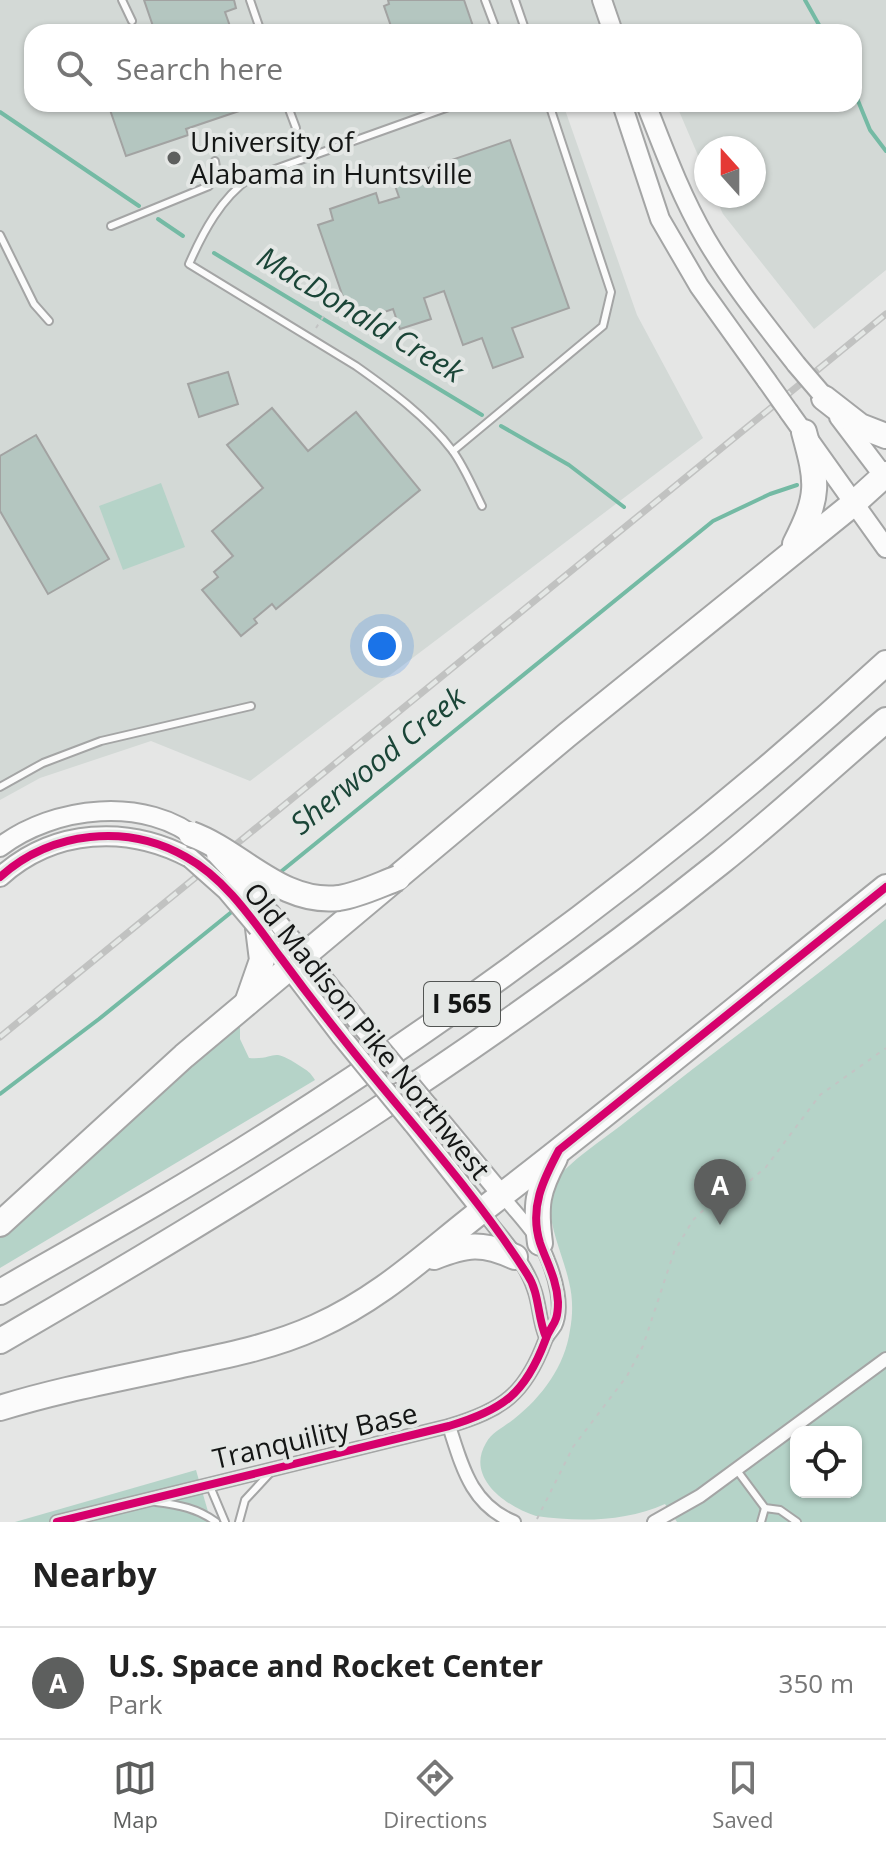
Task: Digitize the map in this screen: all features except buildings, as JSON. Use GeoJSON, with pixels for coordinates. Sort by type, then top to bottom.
{"type":"FeatureCollection","features":[{"type":"Feature","properties":{"kind":"highway"},"geometry":{"type":"LineString","coordinates":[[822,395],[860,426],[886,436]]}},
{"type":"Feature","properties":{"kind":"highway"},"geometry":{"type":"LineString","coordinates":[[791,552],[809,517],[816,490],[804,432]]}},
{"type":"Feature","properties":{"kind":"highway"},"geometry":{"type":"LineString","coordinates":[[0,1224],[149,1087],[247,1004],[885,476]]}},
{"type":"Feature","properties":{"kind":"highway","name":"I 565"},"geometry":{"type":"LineString","coordinates":[[0,1292],[274,1130],[486,987],[683,837],[886,663]]}},
{"type":"Feature","properties":{"kind":"highway","name":"I 565"},"geometry":{"type":"LineString","coordinates":[[0,1341],[168,1244],[461,1055],[558,986],[721,861],[886,720]]}},
{"type":"Feature","properties":{"kind":"highway"},"geometry":{"type":"LineString","coordinates":[[198,840],[211,841],[286,889],[311,897],[324,899],[352,895],[398,878]]}},
{"type":"Feature","properties":{"kind":"highway"},"geometry":{"type":"LineString","coordinates":[[0,1408],[289,1338],[338,1317],[421,1262],[886,887]]}},
{"type":"Feature","properties":{"kind":"highway"},"geometry":{"type":"LineString","coordinates":[[247,1004],[262,960],[264,921]]}},
{"type":"Feature","properties":{"kind":"highway"},"geometry":{"type":"LineString","coordinates":[[540,1243],[537,1196],[559,1150]]}},
{"type":"Feature","properties":{"kind":"highway"},"geometry":{"type":"LineString","coordinates":[[421,1262],[472,1245],[515,1257]]}},
{"type":"Feature","properties":{"kind":"main road"},"geometry":{"type":"LineString","coordinates":[[602,0],[610,24]]}},
{"type":"Feature","properties":{"kind":"main road"},"geometry":{"type":"LineString","coordinates":[[625,112],[660,219],[699,286],[886,548]]}},
{"type":"Feature","properties":{"kind":"main road"},"geometry":{"type":"LineString","coordinates":[[649,112],[674,175],[705,238],[732,280],[885,476]]}},
{"type":"Feature","properties":{"kind":"main road","name":"Old Madison Pike Northwest"},"geometry":{"type":"LineString","coordinates":[[0,847],[47,822],[95,812],[147,816],[198,840],[230,867],[264,921],[296,963],[341,1036],[482,1211]]}},
{"type":"Feature","properties":{"kind":"main road","name":"Old Madison Pike Northwest"},"geometry":{"type":"LineString","coordinates":[[0,877],[36,852],[83,837],[145,839],[190,858],[264,921]]}},
{"type":"Feature","properties":{"kind":"main road","name":"Old Madison Pike Northwest"},"geometry":{"type":"LineString","coordinates":[[296,963],[360,1024],[502,1195]]}},
{"type":"Feature","properties":{"kind":"street","name":"Tranquility Base"},"geometry":{"type":"LineString","coordinates":[[57,1522],[449,1426],[490,1412],[513,1395],[533,1369],[546,1337],[556,1324],[558,1302],[555,1280],[540,1243],[502,1195]]}},
{"type":"Feature","properties":{"kind":"street"},"geometry":{"type":"LineString","coordinates":[[482,1211],[529,1276],[546,1337]]}},
{"type":"Feature","properties":{"kind":"street"},"geometry":{"type":"LineString","coordinates":[[654,1522],[700,1496],[886,1359]]}},
{"type":"Feature","properties":{"kind":"street"},"geometry":{"type":"LineString","coordinates":[[449,1426],[465,1475],[477,1495],[503,1518],[514,1522]]}},
{"type":"Feature","properties":{"kind":"lane"},"geometry":{"type":"LineString","coordinates":[[122,0],[132,21]]}},
{"type":"Feature","properties":{"kind":"lane"},"geometry":{"type":"LineString","coordinates":[[251,0],[258,24]]}},
{"type":"Feature","properties":{"kind":"lane"},"geometry":{"type":"LineString","coordinates":[[485,0],[494,24]]}},
{"type":"Feature","properties":{"kind":"lane"},"geometry":{"type":"LineString","coordinates":[[515,0],[523,24]]}},
{"type":"Feature","properties":{"kind":"lane"},"geometry":{"type":"LineString","coordinates":[[290,112],[296,128]]}},
{"type":"Feature","properties":{"kind":"lane"},"geometry":{"type":"LineString","coordinates":[[435,112],[250,178],[239,186],[204,229],[189,264],[356,366],[410,408],[453,451],[482,506]]}},
{"type":"Feature","properties":{"kind":"lane"},"geometry":{"type":"LineString","coordinates":[[453,451],[603,326],[611,292],[552,112]]}},
{"type":"Feature","properties":{"kind":"lane"},"geometry":{"type":"LineString","coordinates":[[111,226],[209,186],[217,174],[215,161]]}},
{"type":"Feature","properties":{"kind":"lane"},"geometry":{"type":"LineString","coordinates":[[0,235],[34,304],[49,321]]}},
{"type":"Feature","properties":{"kind":"lane"},"geometry":{"type":"LineString","coordinates":[[0,787],[43,763],[101,741],[251,706]]}},
{"type":"Feature","properties":{"kind":"lane"},"geometry":{"type":"LineString","coordinates":[[239,1522],[245,1500],[275,1468]]}},
{"type":"Feature","properties":{"kind":"lane"},"geometry":{"type":"LineString","coordinates":[[736,1469],[765,1508],[780,1510],[797,1522]]}},
{"type":"Feature","properties":{"kind":"lane"},"geometry":{"type":"LineString","coordinates":[[209,1484],[225,1522]]}},
{"type":"Feature","properties":{"kind":"lane"},"geometry":{"type":"LineString","coordinates":[[140,1501],[180,1505],[204,1513],[216,1522]]}},
{"type":"Feature","properties":{"kind":"lane"},"geometry":{"type":"LineString","coordinates":[[761,1522],[765,1508]]}},
{"type":"Feature","properties":{"kind":"path"},"geometry":{"type":"LineString","coordinates":[[315,330],[328,309]]}},
{"type":"Feature","properties":{"kind":"path"},"geometry":{"type":"LineString","coordinates":[[537,1519],[573,1447],[627,1376],[643,1346],[674,1252],[693,1220],[715,1199],[745,1185],[766,1167],[820,1095],[886,1048]]}},
{"type":"Feature","properties":{"kind":"shaded area"},"geometry":{"type":"Polygon","coordinates":[[[0,0],[886,0],[886,270],[814,329],[720,208],[766,208],[766,136],[694,136],[694,146],[679,112],[862,112],[862,24],[24,24],[24,112],[566,112],[637,315],[703,438],[250,781],[151,741],[40,778],[0,800],[0,0]]]}},
{"type":"Feature","properties":{"kind":"green space"},"geometry":{"type":"Polygon","coordinates":[[[161,483],[185,547],[123,570],[99,506],[161,483]]]}},
{"type":"Feature","properties":{"kind":"green space"},"geometry":{"type":"Polygon","coordinates":[[[886,919],[886,1522],[677,1522],[665,1504],[618,1517],[568,1519],[525,1512],[492,1489],[481,1468],[486,1443],[543,1391],[567,1343],[572,1300],[551,1219],[551,1193],[560,1175],[886,919]]]}},
{"type":"Feature","properties":{"kind":"green space"},"geometry":{"type":"Polygon","coordinates":[[[240,1025],[240,1039],[249,1058],[278,1055],[307,1071],[315,1080],[0,1268],[0,1237],[80,1162],[240,1025]]]}},
{"type":"Feature","properties":{"kind":"green space"},"geometry":{"type":"Polygon","coordinates":[[[196,1470],[211,1522],[15,1522],[196,1470]]]}},
{"type":"Feature","properties":{"kind":"waterway"},"geometry":{"type":"LineString","coordinates":[[805,0],[818,24]]}},
{"type":"Feature","properties":{"kind":"waterway"},"geometry":{"type":"LineString","coordinates":[[862,110],[870,130],[886,151]]}},
{"type":"Feature","properties":{"kind":"waterway","name":"MacDonald Creek"},"geometry":{"type":"LineString","coordinates":[[0,112],[139,206]]}},
{"type":"Feature","properties":{"kind":"waterway"},"geometry":{"type":"LineString","coordinates":[[158,219],[183,236]]}},
{"type":"Feature","properties":{"kind":"waterway","name":"MacDonald Creek"},"geometry":{"type":"LineString","coordinates":[[214,253],[482,415]]}},
{"type":"Feature","properties":{"kind":"waterway","name":"MacDonald Creek"},"geometry":{"type":"LineString","coordinates":[[501,426],[569,465],[624,507]]}},
{"type":"Feature","properties":{"kind":"waterway","name":"Sherwood Creek"},"geometry":{"type":"LineString","coordinates":[[278,874],[713,521],[797,485]]}},
{"type":"Feature","properties":{"kind":"waterway","name":"Sherwood Creek"},"geometry":{"type":"LineString","coordinates":[[0,1094],[234,910]]}},
{"type":"Feature","properties":{"kind":"railway"},"geometry":{"type":"LineString","coordinates":[[0,1037],[886,314]]}},
{"type":"Feature","properties":{"kind":"cycle path"},"geometry":{"type":"LineString","coordinates":[[0,877],[20,862],[66,841],[115,836],[163,846],[186,857],[214,877],[250,916],[325,1016],[506,1243],[531,1281],[546,1337]]}},
{"type":"Feature","properties":{"kind":"cycle path"},"geometry":{"type":"LineString","coordinates":[[57,1522],[449,1426],[484,1413],[510,1397],[529,1374],[557,1316],[556,1286],[540,1243],[536,1218],[543,1183],[559,1150],[886,887]]}},
{"type":"Feature","properties":{"kind":"place","name":"University of Alabama in Huntsville"},"geometry":{"type":"Point","coordinates":[174,158]}},
{"type":"Feature","properties":{"kind":"place","name":"U.S. Space and Rocket Center"},"geometry":{"type":"Point","coordinates":[720,1225]}}]}
